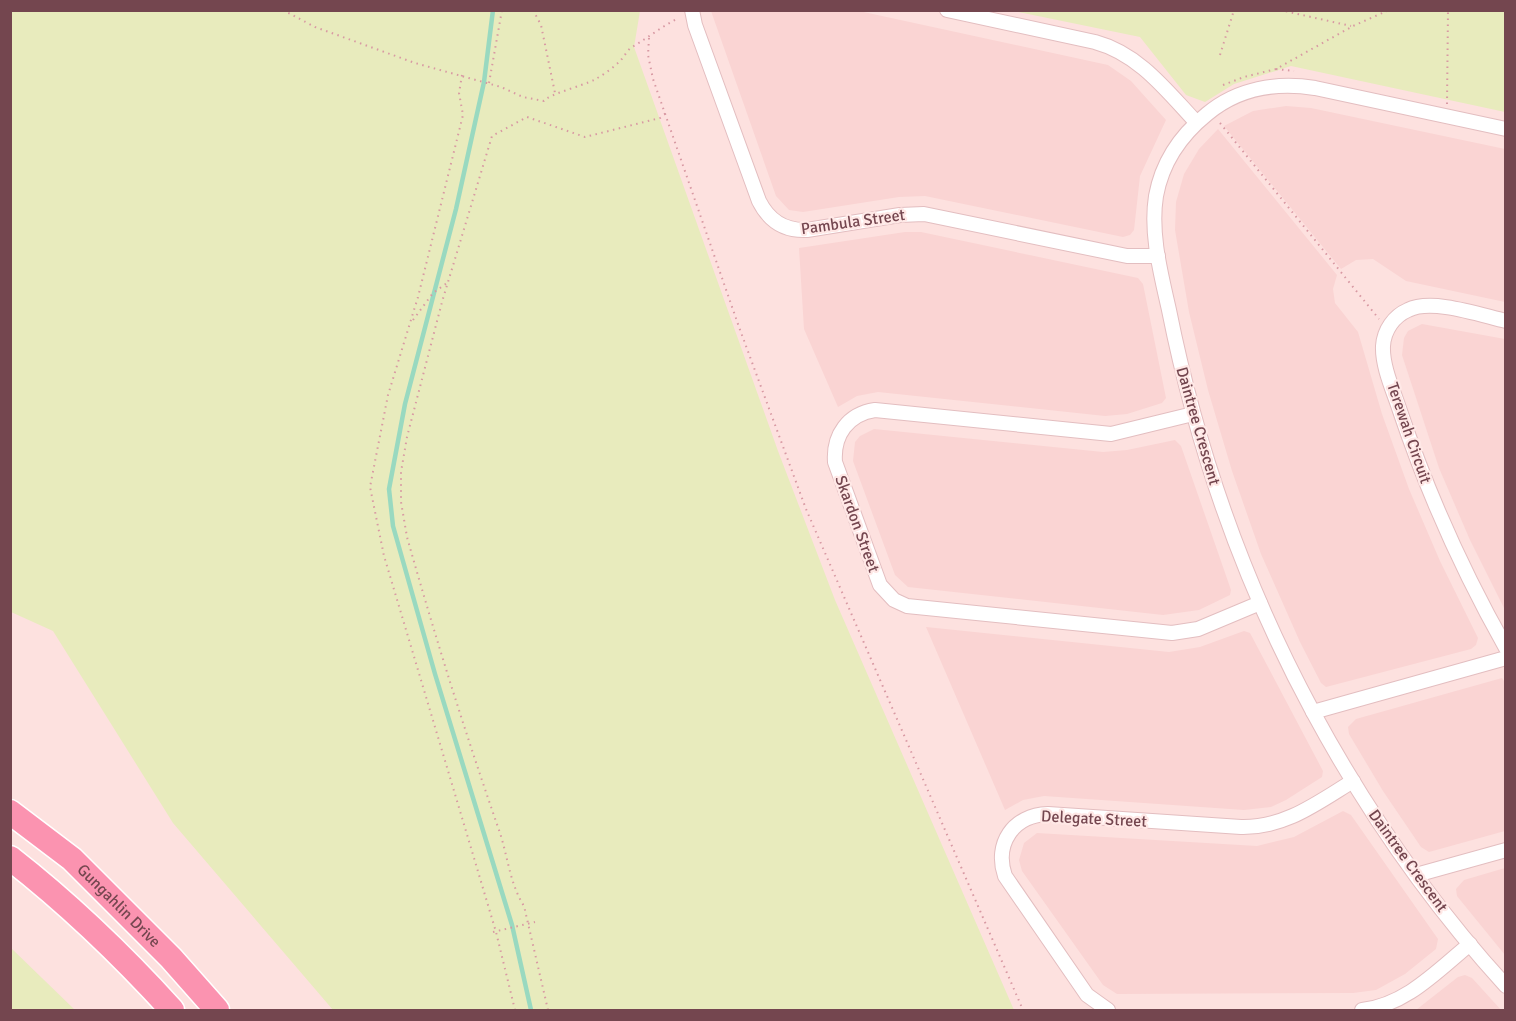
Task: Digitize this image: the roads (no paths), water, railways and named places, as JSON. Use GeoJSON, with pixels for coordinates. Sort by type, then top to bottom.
{"type":"FeatureCollection","features":[{"type":"Feature","properties":{"kind":"highway","name":"Gungahlin Drive"},"geometry":{"type":"LineString","coordinates":[[10,812],[72,859],[171,958],[217,1011]]}},
{"type":"Feature","properties":{"kind":"highway","name":"Gungahlin Drive"},"geometry":{"type":"LineString","coordinates":[[10,858],[48,887],[98,933],[172,1011]]}},
{"type":"Feature","properties":{"kind":"street"},"geometry":{"type":"LineString","coordinates":[[947,10],[1095,42],[1118,50],[1138,63],[1196,122]]}},
{"type":"Feature","properties":{"kind":"street","name":"Pambula Street"},"geometry":{"type":"LineString","coordinates":[[692,11],[759,201],[767,214],[778,224],[792,229],[807,230],[900,215],[924,214],[1127,256],[1158,256]]}},
{"type":"Feature","properties":{"kind":"street","name":"Daintree Crescent"},"geometry":{"type":"LineString","coordinates":[[1506,129],[1315,88],[1287,86],[1245,93],[1211,110],[1196,122],[1170,156],[1160,182],[1155,210],[1158,256],[1193,414],[1223,510],[1260,603],[1313,712],[1353,781],[1416,874],[1506,986]]}},
{"type":"Feature","properties":{"kind":"street","name":"Terewah Circuit"},"geometry":{"type":"LineString","coordinates":[[1506,321],[1436,306],[1421,306],[1400,314],[1387,330],[1383,346],[1384,361],[1413,448],[1457,555],[1506,648]]}},
{"type":"Feature","properties":{"kind":"street","name":"Skardon Street"},"geometry":{"type":"LineString","coordinates":[[1193,414],[1136,430],[1111,434],[875,410],[861,414],[844,427],[837,440],[835,462],[880,585],[894,600],[907,606],[1172,633],[1198,629],[1260,603]]}},
{"type":"Feature","properties":{"kind":"street"},"geometry":{"type":"LineString","coordinates":[[1313,712],[1506,658]]}},
{"type":"Feature","properties":{"kind":"street","name":"Delegate Street"},"geometry":{"type":"LineString","coordinates":[[1108,1011],[1087,995],[1005,876],[1001,862],[1002,847],[1013,827],[1032,816],[1048,814],[1241,827],[1266,826],[1290,819],[1353,781]]}},
{"type":"Feature","properties":{"kind":"street"},"geometry":{"type":"LineString","coordinates":[[1416,874],[1506,850]]}},
{"type":"Feature","properties":{"kind":"street"},"geometry":{"type":"LineString","coordinates":[[1362,1011],[1387,1005],[1407,995],[1470,944]]}},
{"type":"Feature","properties":{"kind":"waterway"},"geometry":{"type":"LineString","coordinates":[[493,10],[484,82],[456,209],[405,404],[389,489],[393,526],[435,674],[512,925],[531,1010]]}}]}
